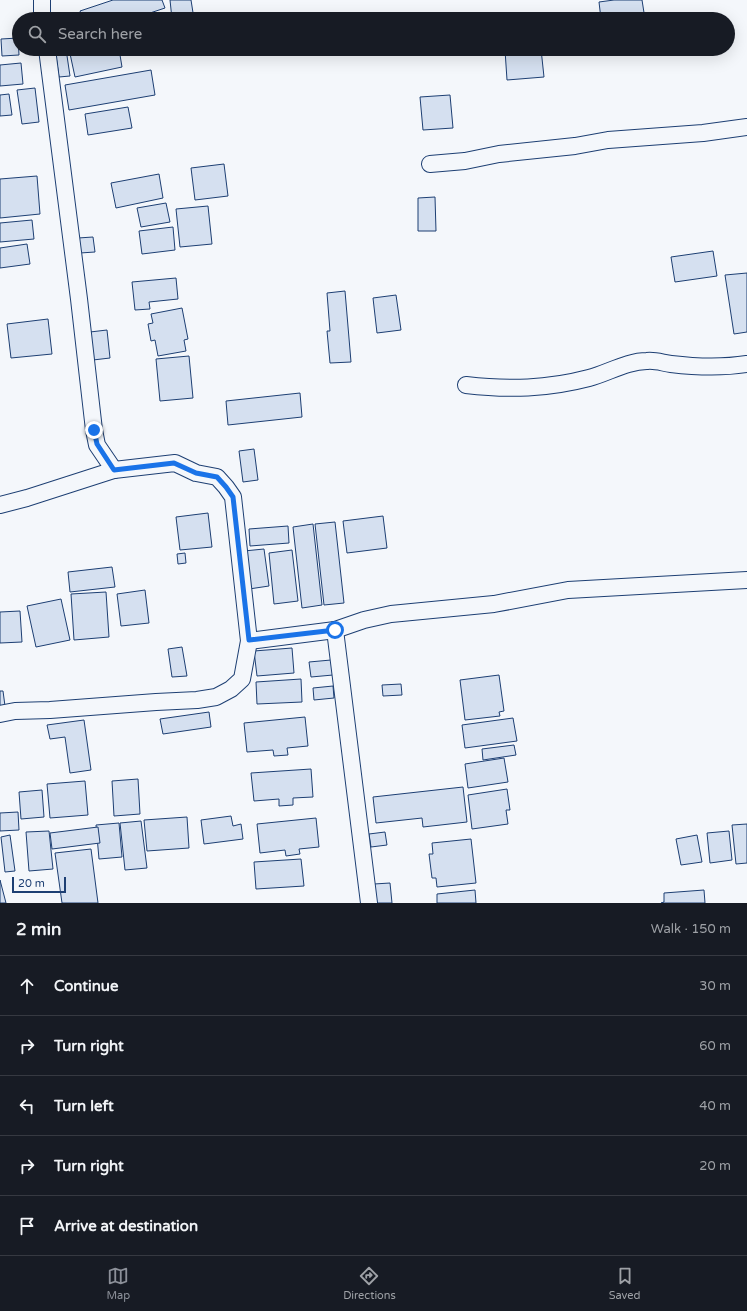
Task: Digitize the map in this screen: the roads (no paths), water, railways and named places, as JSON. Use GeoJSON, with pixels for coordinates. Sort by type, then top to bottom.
{"type":"FeatureCollection","features":[{"type":"Feature","properties":{"kind":"street"},"geometry":{"type":"LineString","coordinates":[[42,0],[42,12]]}},
{"type":"Feature","properties":{"kind":"street"},"geometry":{"type":"LineString","coordinates":[[48,56],[94,430],[97,444],[114,470]]}},
{"type":"Feature","properties":{"kind":"street"},"geometry":{"type":"LineString","coordinates":[[430,164],[465,161],[506,153],[575,146],[608,140],[704,133],[747,127]]}},
{"type":"Feature","properties":{"kind":"street"},"geometry":{"type":"LineString","coordinates":[[466,385],[495,388],[524,388],[571,382],[591,378],[632,364],[647,361],[726,367],[747,364]]}},
{"type":"Feature","properties":{"kind":"street"},"geometry":{"type":"LineString","coordinates":[[0,505],[27,498],[114,470],[174,463],[196,473],[217,477],[233,497],[249,640],[242,679],[231,689],[216,697],[197,700],[15,711],[0,714]]}},
{"type":"Feature","properties":{"kind":"street"},"geometry":{"type":"LineString","coordinates":[[249,640],[335,630],[364,620],[391,614],[494,604],[568,590],[747,580]]}},
{"type":"Feature","properties":{"kind":"street"},"geometry":{"type":"LineString","coordinates":[[335,630],[369,903]]}}]}
